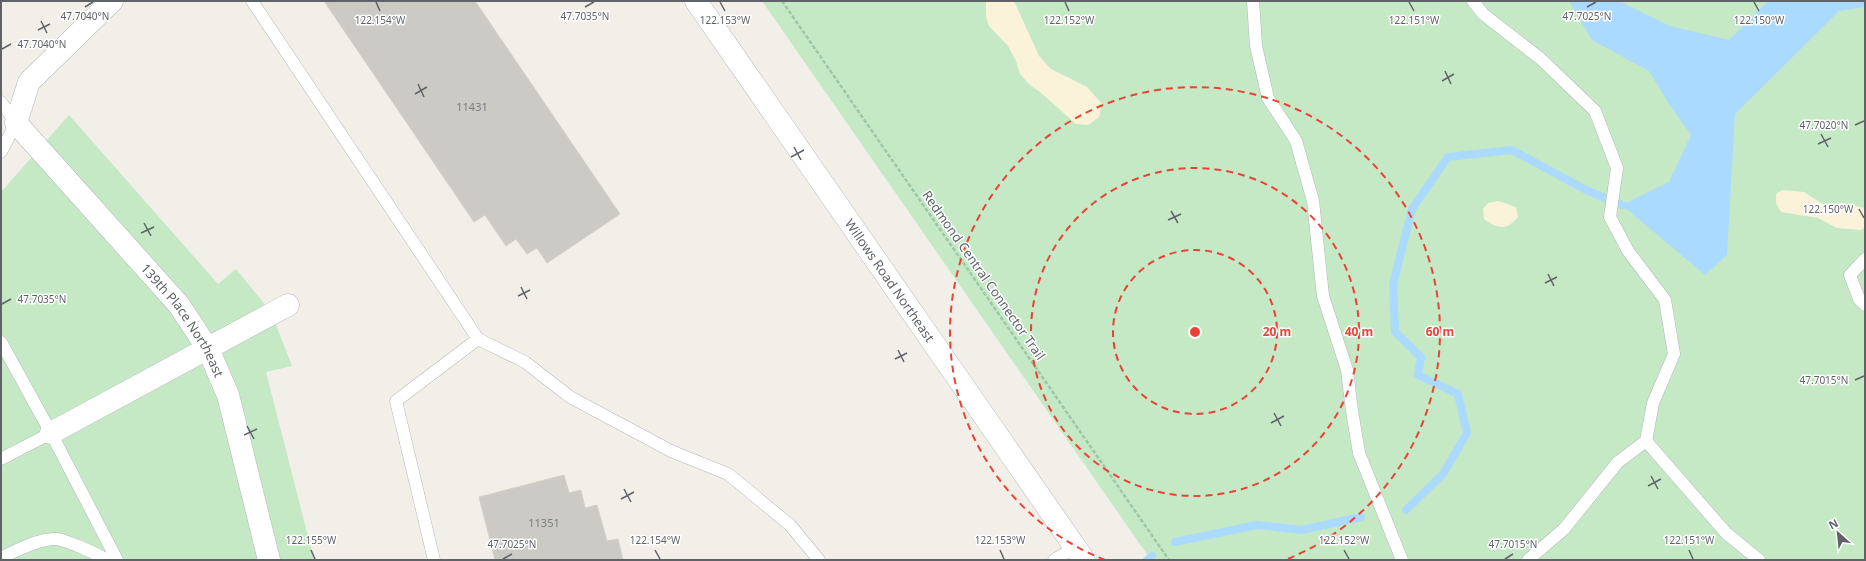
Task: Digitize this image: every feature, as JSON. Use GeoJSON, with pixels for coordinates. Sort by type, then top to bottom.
{"type":"FeatureCollection","features":[{"type":"Feature","properties":{"kind":"street"},"geometry":{"type":"LineString","coordinates":[[16,123],[29,82],[112,1]]}},
{"type":"Feature","properties":{"kind":"street","name":"Willows Road Northeast"},"geometry":{"type":"LineString","coordinates":[[696,1],[1080,554]]}},
{"type":"Feature","properties":{"kind":"street","name":"139th Place Northeast"},"geometry":{"type":"LineString","coordinates":[[16,123],[179,305],[208,349],[228,395],[269,560]]}},
{"type":"Feature","properties":{"kind":"street"},"geometry":{"type":"LineString","coordinates":[[51,433],[288,305]]}},
{"type":"Feature","properties":{"kind":"lane"},"geometry":{"type":"LineString","coordinates":[[252,1],[478,339],[525,362],[570,397],[671,451],[728,474],[790,525],[819,560]]}},
{"type":"Feature","properties":{"kind":"lane"},"geometry":{"type":"LineString","coordinates":[[1252,1],[1256,46],[1268,98],[1296,141],[1313,201],[1323,296],[1347,370],[1359,454],[1402,560]]}},
{"type":"Feature","properties":{"kind":"lane"},"geometry":{"type":"LineString","coordinates":[[1473,1],[1483,14],[1541,59],[1595,111],[1617,168],[1610,217],[1628,251],[1665,300],[1674,354],[1653,403],[1646,441],[1618,462],[1564,529],[1528,560]]}},
{"type":"Feature","properties":{"kind":"lane"},"geometry":{"type":"LineString","coordinates":[[1,102],[16,123],[1,152]]}},
{"type":"Feature","properties":{"kind":"lane"},"geometry":{"type":"LineString","coordinates":[[1865,259],[1850,275],[1859,299],[1865,305]]}},
{"type":"Feature","properties":{"kind":"lane"},"geometry":{"type":"LineString","coordinates":[[434,560],[396,401],[478,339]]}},
{"type":"Feature","properties":{"kind":"lane"},"geometry":{"type":"LineString","coordinates":[[1,342],[51,433],[117,560]]}},
{"type":"Feature","properties":{"kind":"lane"},"geometry":{"type":"LineString","coordinates":[[1,459],[51,433]]}},
{"type":"Feature","properties":{"kind":"lane"},"geometry":{"type":"LineString","coordinates":[[1646,441],[1726,533],[1759,560]]}},
{"type":"Feature","properties":{"kind":"lane"},"geometry":{"type":"LineString","coordinates":[[1,558],[24,546],[56,539],[93,552],[108,560]]}},
{"type":"Feature","properties":{"kind":"lane"},"geometry":{"type":"LineString","coordinates":[[1054,560],[1080,554]]}},
{"type":"Feature","properties":{"kind":"path","name":"Redmond Central Connector Trail"},"geometry":{"type":"LineString","coordinates":[[782,1],[1168,560]]}},
{"type":"Feature","properties":{"kind":"green space"},"geometry":{"type":"Polygon","coordinates":[[[762,1],[1865,1],[1865,560],[1151,560],[762,1]]]}},
{"type":"Feature","properties":{"kind":"green space"},"geometry":{"type":"Polygon","coordinates":[[[69,115],[218,284],[236,269],[271,312],[292,366],[266,372],[314,560],[1,560],[1,192],[69,115]]]}},
{"type":"Feature","properties":{"kind":"sand"},"geometry":{"type":"Polygon","coordinates":[[[986,1],[1014,1],[1039,56],[1051,69],[1087,87],[1102,104],[1099,117],[1088,125],[1076,124],[1030,85],[1020,74],[1016,61],[1008,46],[989,26],[986,17],[986,1]]]}},
{"type":"Feature","properties":{"kind":"sand"},"geometry":{"type":"Polygon","coordinates":[[[1782,190],[1804,192],[1824,205],[1843,203],[1865,208],[1865,228],[1861,230],[1837,228],[1818,218],[1781,212],[1776,203],[1776,194],[1782,190]]]}},
{"type":"Feature","properties":{"kind":"sand"},"geometry":{"type":"Polygon","coordinates":[[[1498,201],[1516,207],[1518,217],[1510,225],[1502,227],[1494,225],[1484,219],[1483,209],[1488,203],[1498,201]]]}},
{"type":"Feature","properties":{"kind":"water"},"geometry":{"type":"Polygon","coordinates":[[[1569,1],[1619,1],[1670,26],[1729,40],[1768,1],[1865,1],[1865,7],[1839,11],[1735,114],[1727,255],[1705,275],[1622,205],[1669,182],[1691,135],[1669,104],[1649,71],[1592,40],[1569,1]]]}},
{"type":"Feature","properties":{"kind":"building"},"geometry":{"type":"Polygon","coordinates":[[[324,1],[475,1],[620,214],[547,263],[537,248],[527,254],[516,239],[506,246],[485,215],[474,222],[324,1]]]}},
{"type":"Feature","properties":{"kind":"building"},"geometry":{"type":"Polygon","coordinates":[[[564,475],[569,493],[581,490],[585,508],[597,505],[607,541],[618,539],[623,560],[495,560],[479,497],[564,475]]]}},
{"type":"Feature","properties":{"kind":"waterway"},"geometry":{"type":"LineString","coordinates":[[1406,510],[1443,474],[1467,433],[1458,394],[1418,375],[1421,357],[1395,332],[1393,284],[1412,209],[1448,157],[1512,150],[1588,191],[1622,205]]}},
{"type":"Feature","properties":{"kind":"waterway"},"geometry":{"type":"LineString","coordinates":[[1175,542],[1257,525],[1302,530],[1361,517]]}},
{"type":"Feature","properties":{"kind":"waterway"},"geometry":{"type":"LineString","coordinates":[[1147,560],[1152,556]]}}]}
